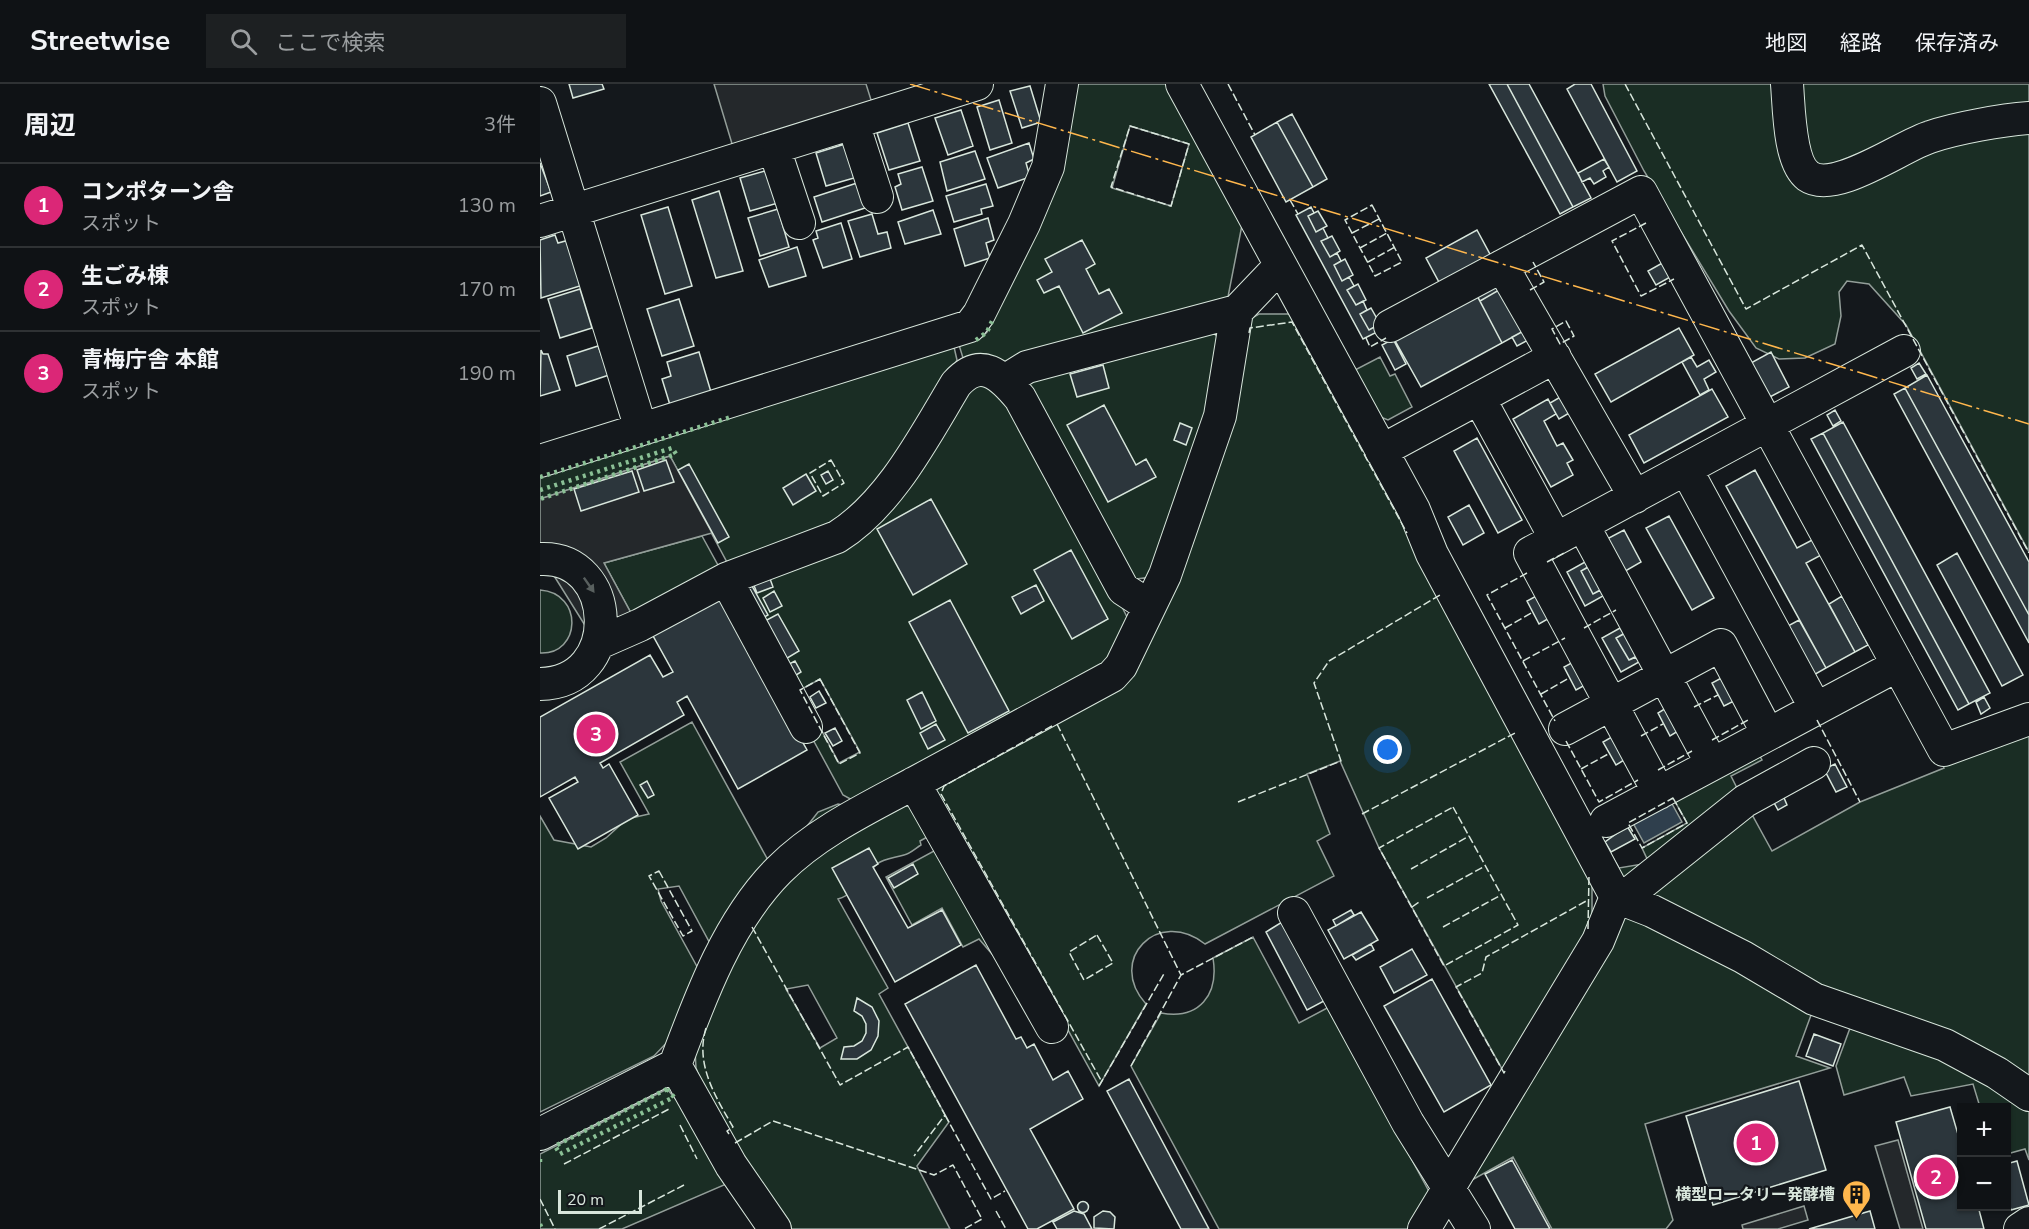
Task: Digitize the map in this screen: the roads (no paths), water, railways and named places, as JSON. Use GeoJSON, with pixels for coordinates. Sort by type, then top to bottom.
{"type":"FeatureCollection","features":[{"type":"Feature","properties":{"kind":"street"},"geometry":{"type":"LineString","coordinates":[[540,221],[977,84]]}},
{"type":"Feature","properties":{"kind":"street"},"geometry":{"type":"LineString","coordinates":[[540,461],[970,326],[1024,224],[1048,167],[1062,84]]}},
{"type":"Feature","properties":{"kind":"street"},"geometry":{"type":"LineString","coordinates":[[1182,84],[1414,510],[1432,554],[1616,897],[1652,911],[1743,957],[1814,999],[1945,1045],[1996,1073],[2029,1095]]}},
{"type":"Feature","properties":{"kind":"street"},"geometry":{"type":"LineString","coordinates":[[1787,84],[1794,149],[1800,167],[1809,177],[1820,180],[1853,174],[1930,136],[2029,118]]}},
{"type":"Feature","properties":{"kind":"street"},"geometry":{"type":"LineString","coordinates":[[540,103],[641,429]]}},
{"type":"Feature","properties":{"kind":"street"},"geometry":{"type":"LineString","coordinates":[[853,123],[877,197]]}},
{"type":"Feature","properties":{"kind":"street"},"geometry":{"type":"LineString","coordinates":[[774,148],[799,223]]}},
{"type":"Feature","properties":{"kind":"street"},"geometry":{"type":"LineString","coordinates":[[1390,326],[1641,192],[1944,750],[2029,719]]}},
{"type":"Feature","properties":{"kind":"street"},"geometry":{"type":"LineString","coordinates":[[1006,380],[1027,367],[1237,311],[1280,266]]}},
{"type":"Feature","properties":{"kind":"street"},"geometry":{"type":"LineString","coordinates":[[1502,266],[1635,497]]}},
{"type":"Feature","properties":{"kind":"street"},"geometry":{"type":"LineString","coordinates":[[540,1134],[675,1065],[717,965],[742,918],[778,871],[829,831],[1112,676],[1121,666],[1165,575],[1220,416],[1237,311]]}},
{"type":"Feature","properties":{"kind":"street"},"geometry":{"type":"LineString","coordinates":[[1659,793],[1530,553],[1904,351]]}},
{"type":"Feature","properties":{"kind":"street"},"geometry":{"type":"LineString","coordinates":[[1381,451],[1555,357]]}},
{"type":"Feature","properties":{"kind":"street"},"geometry":{"type":"LineString","coordinates":[[599,643],[640,625],[726,579],[837,537],[849,530],[891,486],[964,374],[989,370],[1006,380],[1020,398],[1123,589],[1149,606]]}},
{"type":"Feature","properties":{"kind":"street"},"geometry":{"type":"LineString","coordinates":[[1479,398],[1664,675],[1712,764]]}},
{"type":"Feature","properties":{"kind":"street"},"geometry":{"type":"LineString","coordinates":[[1686,469],[1816,709]]}},
{"type":"Feature","properties":{"kind":"street"},"geometry":{"type":"LineString","coordinates":[[540,559],[564,564],[580,573],[593,588],[601,615],[599,643],[590,659],[577,672],[560,681],[540,684]]}},
{"type":"Feature","properties":{"kind":"street"},"geometry":{"type":"LineString","coordinates":[[726,579],[806,727]]}},
{"type":"Feature","properties":{"kind":"street"},"geometry":{"type":"LineString","coordinates":[[1565,729],[1720,645],[1768,734]]}},
{"type":"Feature","properties":{"kind":"street"},"geometry":{"type":"LineString","coordinates":[[1606,821],[1898,665]]}},
{"type":"Feature","properties":{"kind":"street"},"geometry":{"type":"LineString","coordinates":[[1424,1229],[1449,1192],[1598,941],[1616,897],[1631,892],[1745,801],[1814,763]]}},
{"type":"Feature","properties":{"kind":"street"},"geometry":{"type":"LineString","coordinates":[[915,783],[1053,1027]]}},
{"type":"Feature","properties":{"kind":"street"},"geometry":{"type":"LineString","coordinates":[[1294,913],[1408,1124],[1474,1229]]}},
{"type":"Feature","properties":{"kind":"street"},"geometry":{"type":"LineString","coordinates":[[675,1065],[731,1165],[775,1229]]}},
{"type":"Feature","properties":{"kind":"street"},"geometry":{"type":"LineString","coordinates":[[2020,1229],[2029,1223]]}},
{"type":"Feature","properties":{"kind":"water"},"geometry":{"type":"Polygon","coordinates":[[[1671,802],[1682,822],[1644,843],[1633,823],[1671,802]]]}},
{"type":"Feature","properties":{"kind":"place","name":"青梅庁舎 本館"},"geometry":{"type":"Point","coordinates":[596,734]}},
{"type":"Feature","properties":{"kind":"place","name":"コンポターン舎"},"geometry":{"type":"Point","coordinates":[1756,1143]}},
{"type":"Feature","properties":{"kind":"place","name":"生ごみ棟"},"geometry":{"type":"Point","coordinates":[1936,1177]}},
{"type":"Feature","properties":{"kind":"place","name":"横型ロータリー発酵槽"},"geometry":{"type":"Point","coordinates":[1856,1220]}}]}
